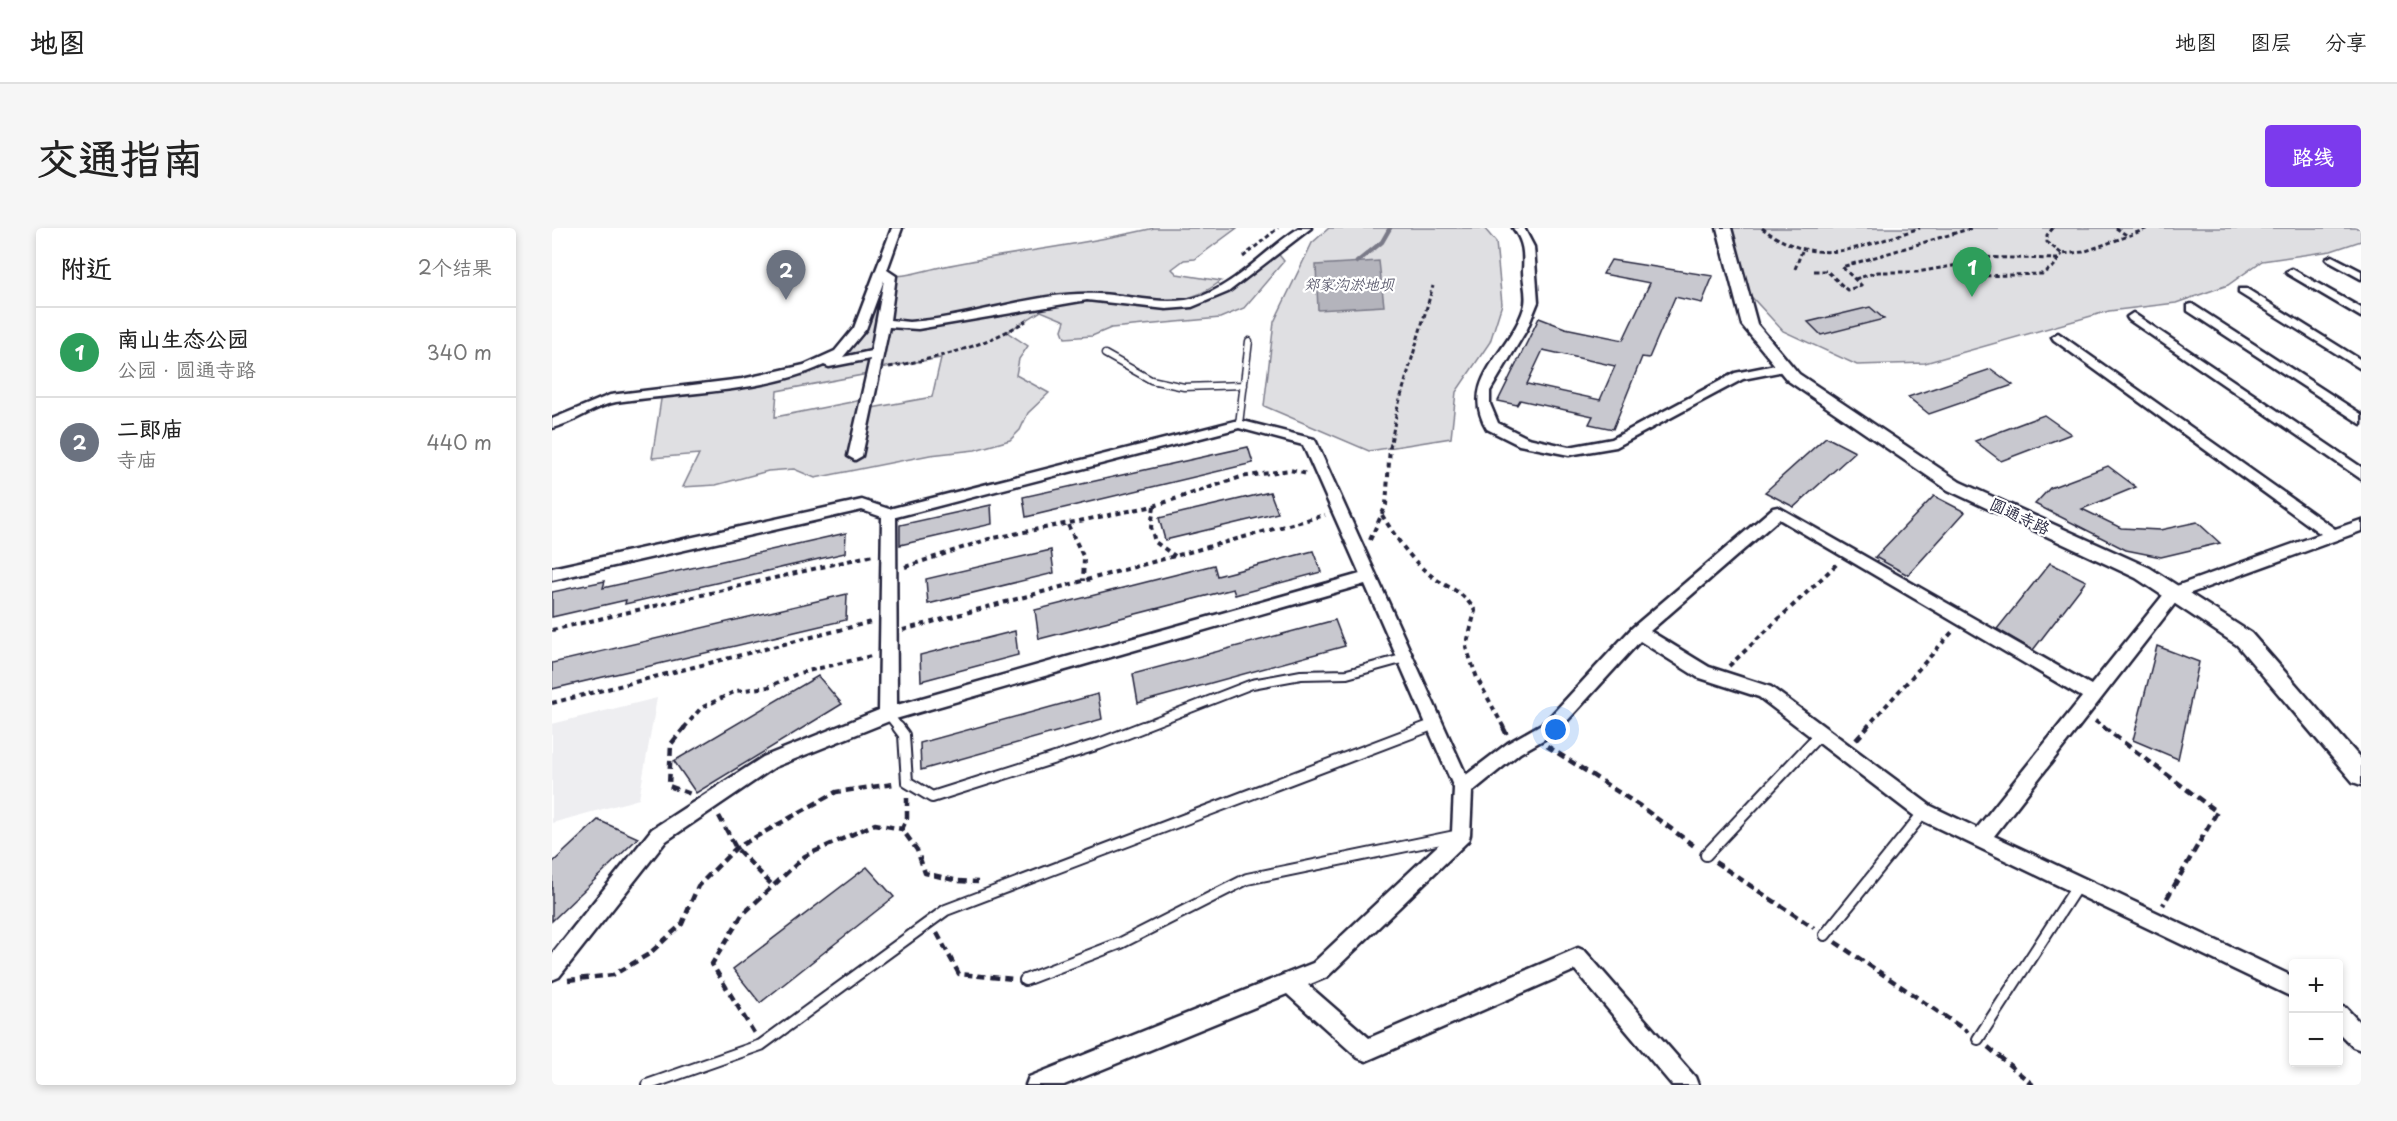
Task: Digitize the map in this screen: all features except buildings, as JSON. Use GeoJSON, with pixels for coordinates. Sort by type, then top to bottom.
{"type":"FeatureCollection","features":[{"type":"Feature","properties":{"kind":"street"},"geometry":{"type":"LineString","coordinates":[[808,368],[839,354],[860,329],[883,272],[897,228]]}},
{"type":"Feature","properties":{"kind":"street"},"geometry":{"type":"LineString","coordinates":[[884,322],[893,326],[924,324],[1088,297],[1167,305],[1192,303],[1218,293],[1241,279],[1306,228]]}},
{"type":"Feature","properties":{"kind":"street"},"geometry":{"type":"LineString","coordinates":[[1518,228],[1523,232],[1530,252],[1528,279],[1532,304],[1522,329],[1483,392],[1484,407],[1492,426],[1524,442],[1569,451],[1616,443],[1739,376],[1785,367]]}},
{"type":"Feature","properties":{"kind":"street","name":"圆通寺路"},"geometry":{"type":"LineString","coordinates":[[1724,228],[1750,325],[1792,377],[1954,486],[2142,573],[2244,639],[2361,775]]}},
{"type":"Feature","properties":{"kind":"street"},"geometry":{"type":"LineString","coordinates":[[2332,259],[2361,276]]}},
{"type":"Feature","properties":{"kind":"street"},"geometry":{"type":"LineString","coordinates":[[855,456],[884,322],[890,276],[883,272]]}},
{"type":"Feature","properties":{"kind":"street"},"geometry":{"type":"LineString","coordinates":[[2292,272],[2361,313]]}},
{"type":"Feature","properties":{"kind":"street"},"geometry":{"type":"LineString","coordinates":[[2243,291],[2361,365]]}},
{"type":"Feature","properties":{"kind":"street"},"geometry":{"type":"LineString","coordinates":[[2192,308],[2361,420]]}},
{"type":"Feature","properties":{"kind":"street"},"geometry":{"type":"LineString","coordinates":[[2133,317],[2361,474]]}},
{"type":"Feature","properties":{"kind":"street"},"geometry":{"type":"LineString","coordinates":[[2058,337],[2334,535]]}},
{"type":"Feature","properties":{"kind":"street"},"geometry":{"type":"LineString","coordinates":[[552,424],[609,399],[742,383],[877,354]]}},
{"type":"Feature","properties":{"kind":"street"},"geometry":{"type":"LineString","coordinates":[[552,574],[862,505],[889,514],[1239,424],[1309,442],[1463,788],[1461,835],[1320,970],[1037,1085]]}},
{"type":"Feature","properties":{"kind":"street"},"geometry":{"type":"LineString","coordinates":[[1463,788],[1514,748],[1551,727],[1638,632],[1778,512],[2094,695]]}},
{"type":"Feature","properties":{"kind":"street"},"geometry":{"type":"LineString","coordinates":[[888,714],[889,514]]}},
{"type":"Feature","properties":{"kind":"street"},"geometry":{"type":"LineString","coordinates":[[1980,839],[2174,593],[2361,525]]}},
{"type":"Feature","properties":{"kind":"street"},"geometry":{"type":"LineString","coordinates":[[557,975],[659,836],[769,762],[888,714],[1370,577]]}},
{"type":"Feature","properties":{"kind":"street"},"geometry":{"type":"LineString","coordinates":[[1638,632],[1703,672],[1765,692],[1924,812],[2289,986]]}},
{"type":"Feature","properties":{"kind":"street"},"geometry":{"type":"LineString","coordinates":[[1289,982],[1366,1050],[1578,958],[1687,1085]]}},
{"type":"Feature","properties":{"kind":"street"},"geometry":{"type":"LineString","coordinates":[[2343,1021],[2361,1039]]}},
{"type":"Feature","properties":{"kind":"lane"},"geometry":{"type":"LineString","coordinates":[[1239,424],[1249,341]]}},
{"type":"Feature","properties":{"kind":"lane"},"geometry":{"type":"LineString","coordinates":[[1105,354],[1151,380],[1184,387],[1244,385]]}},
{"type":"Feature","properties":{"kind":"lane"},"geometry":{"type":"LineString","coordinates":[[888,714],[904,735],[907,782],[932,797],[1099,744],[1252,684],[1301,675],[1347,674],[1406,658]]}},
{"type":"Feature","properties":{"kind":"lane"},"geometry":{"type":"LineString","coordinates":[[647,1085],[761,1045],[946,910],[1435,724]]}},
{"type":"Feature","properties":{"kind":"lane"},"geometry":{"type":"LineString","coordinates":[[1706,855],[1820,734]]}},
{"type":"Feature","properties":{"kind":"lane"},"geometry":{"type":"LineString","coordinates":[[1825,935],[1924,812]]}},
{"type":"Feature","properties":{"kind":"lane"},"geometry":{"type":"LineString","coordinates":[[1026,980],[1121,943],[1247,879],[1461,835]]}},
{"type":"Feature","properties":{"kind":"lane"},"geometry":{"type":"LineString","coordinates":[[1978,1039],[2078,885]]}},
{"type":"Feature","properties":{"kind":"path"},"geometry":{"type":"LineString","coordinates":[[1762,228],[1802,251],[1822,255],[1849,250],[1920,228]]}},
{"type":"Feature","properties":{"kind":"path"},"geometry":{"type":"LineString","coordinates":[[1814,271],[1827,271],[1847,290],[1862,286],[1842,267],[1972,228]]}},
{"type":"Feature","properties":{"kind":"path"},"geometry":{"type":"LineString","coordinates":[[2053,228],[2047,235],[2046,242],[2062,254],[2083,252],[2148,228]]}},
{"type":"Feature","properties":{"kind":"path"},"geometry":{"type":"LineString","coordinates":[[2116,228],[2128,236]]}},
{"type":"Feature","properties":{"kind":"path"},"geometry":{"type":"LineString","coordinates":[[1795,269],[1802,251]]}},
{"type":"Feature","properties":{"kind":"path"},"geometry":{"type":"LineString","coordinates":[[1959,265],[1981,276],[2042,274],[2062,254]]}},
{"type":"Feature","properties":{"kind":"path"},"geometry":{"type":"LineString","coordinates":[[1855,279],[1878,272],[1917,272],[1959,265],[1971,257],[2058,259]]}},
{"type":"Feature","properties":{"kind":"path"},"geometry":{"type":"LineString","coordinates":[[1361,559],[1386,505],[1388,457],[1397,410],[1433,286]]}},
{"type":"Feature","properties":{"kind":"path"},"geometry":{"type":"LineString","coordinates":[[874,369],[962,353],[993,340],[1053,303]]}},
{"type":"Feature","properties":{"kind":"path"},"geometry":{"type":"LineString","coordinates":[[888,574],[988,539],[1068,525],[1154,506],[1240,477],[1290,470],[1325,478]]}},
{"type":"Feature","properties":{"kind":"path"},"geometry":{"type":"LineString","coordinates":[[1154,506],[1151,527],[1155,542],[1175,556]]}},
{"type":"Feature","properties":{"kind":"path"},"geometry":{"type":"LineString","coordinates":[[888,634],[1340,510]]}},
{"type":"Feature","properties":{"kind":"path"},"geometry":{"type":"LineString","coordinates":[[1382,515],[1401,545],[1430,575],[1465,592],[1475,611],[1467,647],[1477,678],[1514,748]]}},
{"type":"Feature","properties":{"kind":"path"},"geometry":{"type":"LineString","coordinates":[[1068,525],[1082,548],[1087,567],[1083,581]]}},
{"type":"Feature","properties":{"kind":"path"},"geometry":{"type":"LineString","coordinates":[[552,630],[889,551]]}},
{"type":"Feature","properties":{"kind":"path"},"geometry":{"type":"LineString","coordinates":[[1717,677],[1848,553]]}},
{"type":"Feature","properties":{"kind":"path"},"geometry":{"type":"LineString","coordinates":[[552,703],[888,618]]}},
{"type":"Feature","properties":{"kind":"path"},"geometry":{"type":"LineString","coordinates":[[1845,752],[1964,620]]}},
{"type":"Feature","properties":{"kind":"path"},"geometry":{"type":"LineString","coordinates":[[773,886],[736,848],[711,801],[669,786],[671,744],[701,708],[736,691],[768,687],[799,673],[888,652]]}},
{"type":"Feature","properties":{"kind":"path"},"geometry":{"type":"LineString","coordinates":[[2081,711],[2217,812],[2154,922]]}},
{"type":"Feature","properties":{"kind":"path"},"geometry":{"type":"LineString","coordinates":[[1533,737],[1640,806],[1706,855],[1978,1039],[2030,1079],[2033,1085]]}},
{"type":"Feature","properties":{"kind":"path"},"geometry":{"type":"LineString","coordinates":[[557,975],[613,975],[649,954],[682,924],[698,885],[736,848],[836,792],[907,782],[907,818],[902,829]]}},
{"type":"Feature","properties":{"kind":"path"},"geometry":{"type":"LineString","coordinates":[[761,1045],[712,964],[742,915],[805,856],[875,824],[902,829],[917,850],[925,873],[958,881],[993,883],[1004,887]]}},
{"type":"Feature","properties":{"kind":"path"},"geometry":{"type":"LineString","coordinates":[[931,921],[959,974],[1026,980]]}},
{"type":"Feature","properties":{"kind":"shaded area"},"geometry":{"type":"Polygon","coordinates":[[[1154,228],[1237,228],[1195,259],[1184,260],[1172,269],[1177,274],[1221,281],[1207,290],[1178,300],[1101,298],[1167,305],[1218,293],[1276,251],[1284,261],[1244,308],[1220,318],[1111,328],[1092,336],[1065,338],[1062,330],[1065,321],[1041,311],[1007,332],[1028,346],[1019,359],[1016,375],[1049,393],[1028,413],[1020,430],[1010,440],[975,450],[930,455],[815,478],[794,469],[768,471],[716,485],[683,487],[699,454],[652,458],[662,393],[729,385],[782,375],[826,361],[840,352],[855,335],[866,315],[883,272],[896,275],[911,274],[1154,228]],[[941,358],[874,369],[873,373],[777,391],[775,417],[867,399],[866,409],[932,397],[941,358]]]}},
{"type":"Feature","properties":{"kind":"shaded area"},"geometry":{"type":"Polygon","coordinates":[[[1329,228],[1484,228],[1496,242],[1502,304],[1490,342],[1456,392],[1451,438],[1369,451],[1264,406],[1274,322],[1312,243],[1329,228]]]}},
{"type":"Feature","properties":{"kind":"shaded area"},"geometry":{"type":"Polygon","coordinates":[[[1727,228],[2361,228],[2361,241],[2331,251],[2262,261],[2228,285],[2176,303],[2109,311],[1925,363],[1857,365],[1783,331],[1747,292],[1727,228]]]}},
{"type":"Feature","properties":{"kind":"shaded area"},"geometry":{"type":"Polygon","coordinates":[[[657,698],[639,799],[552,823],[552,724],[657,698]]]}},
{"type":"Feature","properties":{"kind":"water","name":"郑家沟淤地坝"},"geometry":{"type":"Polygon","coordinates":[[[1379,261],[1384,306],[1318,310],[1316,265],[1379,261]]]}},
{"type":"Feature","properties":{"kind":"waterway"},"geometry":{"type":"LineString","coordinates":[[1357,262],[1382,242],[1390,228]]}},
{"type":"Feature","properties":{"kind":"place","name":"南山生态公园"},"geometry":{"type":"Point","coordinates":[1972,297]}},
{"type":"Feature","properties":{"kind":"place","name":"二郎庙"},"geometry":{"type":"Point","coordinates":[786,300]}}]}
